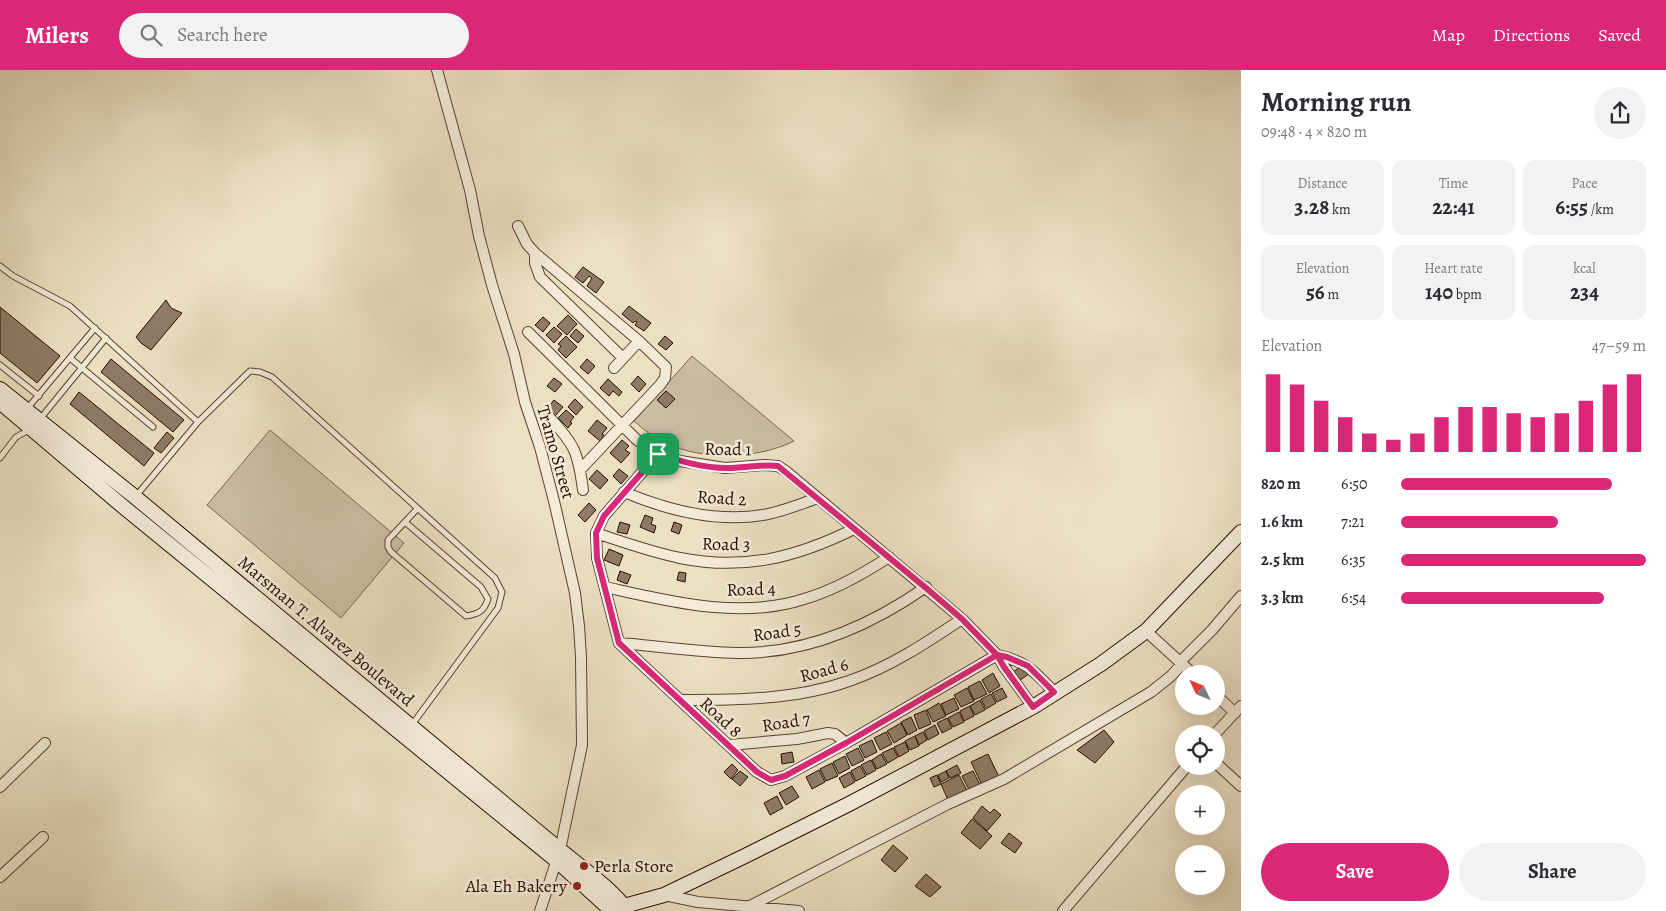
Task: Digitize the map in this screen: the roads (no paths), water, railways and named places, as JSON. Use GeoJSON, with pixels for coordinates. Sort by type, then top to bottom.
{"type":"FeatureCollection","features":[{"type":"Feature","properties":{"kind":"street","name":"Tramo Street"},"geometry":{"type":"LineString","coordinates":[[437,70],[470,190],[479,236],[492,285],[514,354],[525,402],[540,446],[575,593],[582,657],[582,746],[558,855],[540,911]]}},
{"type":"Feature","properties":{"kind":"street"},"geometry":{"type":"LineString","coordinates":[[518,226],[527,244],[535,253],[639,341],[666,367],[667,372],[660,385],[580,470]]}},
{"type":"Feature","properties":{"kind":"street"},"geometry":{"type":"LineString","coordinates":[[535,253],[535,263],[540,277],[623,358]]}},
{"type":"Feature","properties":{"kind":"street","name":"Road 1"},"geometry":{"type":"LineString","coordinates":[[528,332],[637,440],[658,454],[680,461],[725,468],[765,464],[778,466],[962,619],[997,655],[1033,707]]}},
{"type":"Feature","properties":{"kind":"street"},"geometry":{"type":"LineString","coordinates":[[614,368],[639,341]]}},
{"type":"Feature","properties":{"kind":"street","name":"Marsman T. Alvarez Boulevard"},"geometry":{"type":"LineString","coordinates":[[0,389],[23,414],[126,509],[407,731],[558,855],[620,910]]}},
{"type":"Feature","properties":{"kind":"street","name":"Marsman T. Alvarez Boulevard"},"geometry":{"type":"LineString","coordinates":[[0,402],[23,414]]}},
{"type":"Feature","properties":{"kind":"street"},"geometry":{"type":"LineString","coordinates":[[549,417],[574,447],[583,490]]}},
{"type":"Feature","properties":{"kind":"street","name":"Marsman T. Alvarez Boulevard"},"geometry":{"type":"LineString","coordinates":[[36,425],[135,497],[407,731]]}},
{"type":"Feature","properties":{"kind":"street"},"geometry":{"type":"LineString","coordinates":[[619,643],[597,558],[596,533],[604,516],[658,454]]}},
{"type":"Feature","properties":{"kind":"street","name":"Road 2"},"geometry":{"type":"LineString","coordinates":[[624,492],[648,502],[712,517],[738,518],[764,515],[818,498]]}},
{"type":"Feature","properties":{"kind":"street","name":"Road 3"},"geometry":{"type":"LineString","coordinates":[[596,533],[660,554],[712,562],[750,562],[806,550],[854,529]]}},
{"type":"Feature","properties":{"kind":"street"},"geometry":{"type":"LineString","coordinates":[[620,910],[664,895],[849,804],[1033,707],[1101,664],[1146,631],[1241,532]]}},
{"type":"Feature","properties":{"kind":"street","name":"Road 4"},"geometry":{"type":"LineString","coordinates":[[605,587],[681,603],[737,608],[762,607],[804,600],[847,582],[889,557]]}},
{"type":"Feature","properties":{"kind":"street","name":"Road 5"},"geometry":{"type":"LineString","coordinates":[[619,643],[739,653],[800,647],[847,632],[901,604],[926,588]]}},
{"type":"Feature","properties":{"kind":"street"},"geometry":{"type":"LineString","coordinates":[[748,907],[948,804],[1004,779],[1151,692],[1171,676],[1241,596]]}},
{"type":"Feature","properties":{"kind":"street","name":"Road 6"},"geometry":{"type":"LineString","coordinates":[[680,700],[731,700],[776,697],[849,682],[907,655],[962,619]]}},
{"type":"Feature","properties":{"kind":"street"},"geometry":{"type":"LineString","coordinates":[[1146,631],[1181,663]]}},
{"type":"Feature","properties":{"kind":"street","name":"Road 8"},"geometry":{"type":"LineString","coordinates":[[619,643],[757,772],[771,780],[785,776],[846,743],[997,655]]}},
{"type":"Feature","properties":{"kind":"street"},"geometry":{"type":"LineString","coordinates":[[997,655],[1028,666],[1054,692]]}},
{"type":"Feature","properties":{"kind":"street"},"geometry":{"type":"LineString","coordinates":[[1224,725],[1238,710],[1225,701]]}},
{"type":"Feature","properties":{"kind":"street","name":"Road 7"},"geometry":{"type":"LineString","coordinates":[[728,745],[797,739],[828,733],[835,734],[846,743]]}},
{"type":"Feature","properties":{"kind":"street"},"geometry":{"type":"LineString","coordinates":[[0,787],[45,743]]}},
{"type":"Feature","properties":{"kind":"street"},"geometry":{"type":"LineString","coordinates":[[1225,771],[1241,786]]}},
{"type":"Feature","properties":{"kind":"street"},"geometry":{"type":"LineString","coordinates":[[1063,911],[1179,775]]}},
{"type":"Feature","properties":{"kind":"street"},"geometry":{"type":"LineString","coordinates":[[0,877],[43,837]]}},
{"type":"Feature","properties":{"kind":"street"},"geometry":{"type":"LineString","coordinates":[[664,895],[698,902],[799,911]]}},
{"type":"Feature","properties":{"kind":"lane"},"geometry":{"type":"LineString","coordinates":[[0,266],[13,276],[70,306],[198,422]]}},
{"type":"Feature","properties":{"kind":"lane"},"geometry":{"type":"LineString","coordinates":[[0,458],[16,437],[23,414],[95,328]]}},
{"type":"Feature","properties":{"kind":"lane"},"geometry":{"type":"LineString","coordinates":[[16,437],[36,425],[106,338]]}},
{"type":"Feature","properties":{"kind":"lane"},"geometry":{"type":"LineString","coordinates":[[70,358],[153,427]]}},
{"type":"Feature","properties":{"kind":"lane"},"geometry":{"type":"LineString","coordinates":[[0,366],[39,396]]}},
{"type":"Feature","properties":{"kind":"lane"},"geometry":{"type":"LineString","coordinates":[[126,509],[198,422],[250,371],[260,372],[272,377],[495,578],[502,592],[498,608],[407,731]]}},
{"type":"Feature","properties":{"kind":"lane"},"geometry":{"type":"LineString","coordinates":[[405,522],[481,587],[488,599],[485,607],[478,614],[466,616],[391,552],[388,547],[388,540],[417,509]]}},
{"type":"Feature","properties":{"kind":"place","name":"Perla Store"},"geometry":{"type":"Point","coordinates":[584,866]}},
{"type":"Feature","properties":{"kind":"place","name":"Ala Eh Bakery"},"geometry":{"type":"Point","coordinates":[577,886]}}]}
